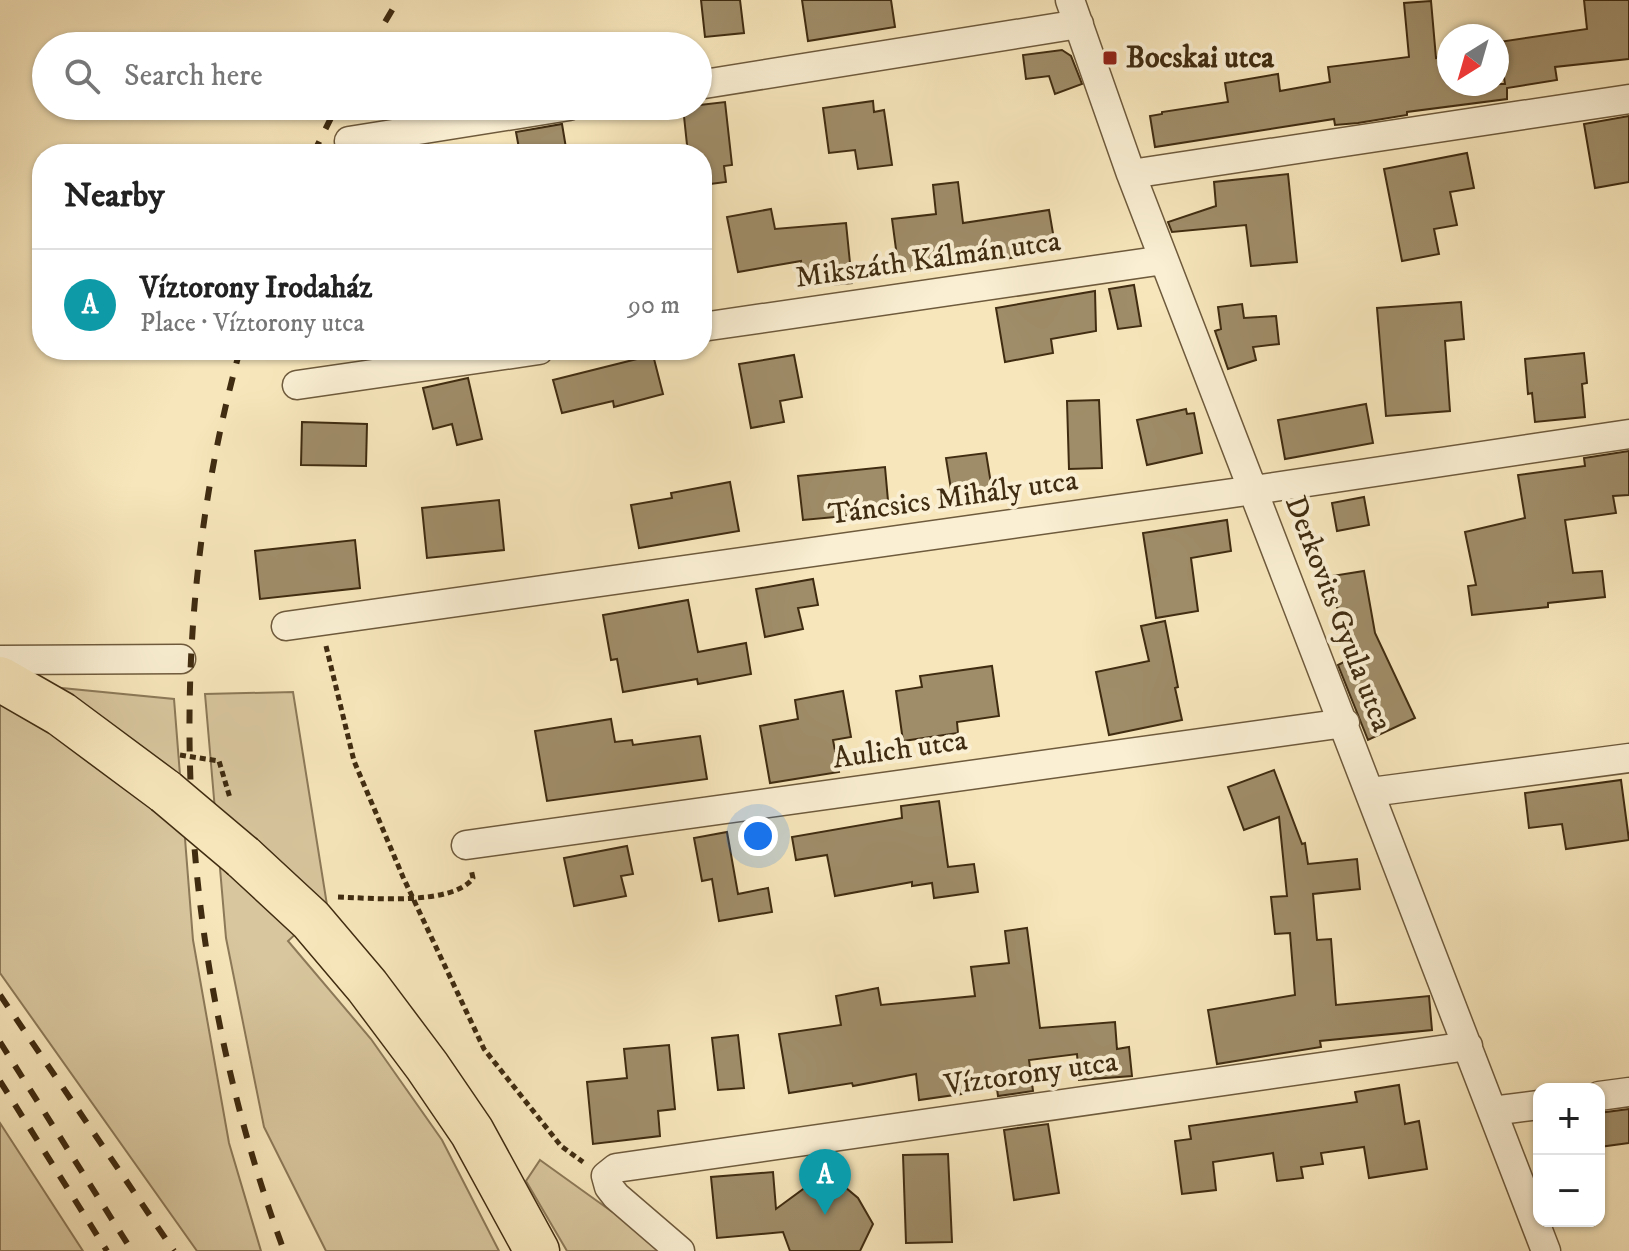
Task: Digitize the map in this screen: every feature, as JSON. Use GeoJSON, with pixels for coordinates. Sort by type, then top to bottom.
{"type":"FeatureCollection","features":[{"type":"Feature","properties":{"kind":"main road"},"geometry":{"type":"LineString","coordinates":[[0,679],[61,714],[166,792],[311,920],[367,986],[427,1066],[472,1132],[537,1251]]}},
{"type":"Feature","properties":{"kind":"street"},"geometry":{"type":"LineString","coordinates":[[712,82],[1074,12]]}},
{"type":"Feature","properties":{"kind":"street","name":"Derkovits Gyula utca"},"geometry":{"type":"LineString","coordinates":[[1074,12],[1131,174],[1546,1251]]}},
{"type":"Feature","properties":{"kind":"street"},"geometry":{"type":"LineString","coordinates":[[1131,174],[1629,99]]}},
{"type":"Feature","properties":{"kind":"street"},"geometry":{"type":"LineString","coordinates":[[349,141],[481,120]]}},
{"type":"Feature","properties":{"kind":"street","name":"Mikszáth Kálmán utca"},"geometry":{"type":"LineString","coordinates":[[712,326],[1164,260]]}},
{"type":"Feature","properties":{"kind":"street"},"geometry":{"type":"LineString","coordinates":[[297,385],[470,360]]}},
{"type":"Feature","properties":{"kind":"street","name":"Táncsics Mihály utca"},"geometry":{"type":"LineString","coordinates":[[286,626],[1629,434]]}},
{"type":"Feature","properties":{"kind":"street"},"geometry":{"type":"LineString","coordinates":[[0,660],[181,659]]}},
{"type":"Feature","properties":{"kind":"street","name":"Aulich utca"},"geometry":{"type":"LineString","coordinates":[[466,845],[1345,723]]}},
{"type":"Feature","properties":{"kind":"street"},"geometry":{"type":"LineString","coordinates":[[1371,792],[1629,758]]}},
{"type":"Feature","properties":{"kind":"street","name":"Víztorony utca"},"geometry":{"type":"LineString","coordinates":[[606,1178],[616,1168],[1468,1046]]}},
{"type":"Feature","properties":{"kind":"street"},"geometry":{"type":"LineString","coordinates":[[1605,1095],[1629,1092]]}},
{"type":"Feature","properties":{"kind":"street"},"geometry":{"type":"LineString","coordinates":[[1492,1111],[1533,1106]]}},
{"type":"Feature","properties":{"kind":"street"},"geometry":{"type":"LineString","coordinates":[[606,1178],[616,1196],[680,1251]]}},
{"type":"Feature","properties":{"kind":"path"},"geometry":{"type":"LineString","coordinates":[[323,620],[328,662],[354,761],[414,900],[484,1049],[561,1146],[606,1178]]}},
{"type":"Feature","properties":{"kind":"path"},"geometry":{"type":"LineString","coordinates":[[414,900],[467,887],[473,878],[466,845]]}},
{"type":"Feature","properties":{"kind":"shaded area"},"geometry":{"type":"Polygon","coordinates":[[[0,682],[174,699],[193,940],[229,1143],[261,1251],[197,1251],[0,973],[0,682]]]}},
{"type":"Feature","properties":{"kind":"shaded area"},"geometry":{"type":"Polygon","coordinates":[[[293,692],[327,905],[288,941],[371,1039],[442,1140],[499,1251],[326,1251],[264,1127],[226,938],[205,694],[293,692]]]}},
{"type":"Feature","properties":{"kind":"shaded area"},"geometry":{"type":"Polygon","coordinates":[[[0,1123],[83,1251],[0,1251],[0,1123]]]}},
{"type":"Feature","properties":{"kind":"shaded area"},"geometry":{"type":"Polygon","coordinates":[[[540,1160],[611,1211],[679,1251],[567,1251],[526,1181],[540,1160]]]}},
{"type":"Feature","properties":{"kind":"building"},"geometry":{"type":"Polygon","coordinates":[[[701,0],[740,0],[744,33],[712,36],[712,32],[704,32],[701,0]]]}},
{"type":"Feature","properties":{"kind":"building"},"geometry":{"type":"Polygon","coordinates":[[[802,0],[891,0],[895,27],[808,41],[802,0]]]}},
{"type":"Feature","properties":{"kind":"building"},"geometry":{"type":"Polygon","coordinates":[[[1584,0],[1629,0],[1629,59],[1555,67],[1557,80],[1509,88],[1509,41],[1587,29],[1584,0]]]}},
{"type":"Feature","properties":{"kind":"building"},"geometry":{"type":"Polygon","coordinates":[[[1431,1],[1437,96],[1507,96],[1507,99],[1407,112],[1407,115],[1358,123],[1335,125],[1334,119],[1155,147],[1150,116],[1228,102],[1225,83],[1278,74],[1280,91],[1330,82],[1328,67],[1409,57],[1404,3],[1431,1]]]}},
{"type":"Feature","properties":{"kind":"building"},"geometry":{"type":"Polygon","coordinates":[[[1062,50],[1071,56],[1082,84],[1055,94],[1049,76],[1026,79],[1023,55],[1062,50]]]}},
{"type":"Feature","properties":{"kind":"building"},"geometry":{"type":"Polygon","coordinates":[[[873,101],[874,112],[884,110],[892,165],[858,169],[855,150],[829,153],[823,108],[873,101]]]}},
{"type":"Feature","properties":{"kind":"building"},"geometry":{"type":"Polygon","coordinates":[[[725,102],[732,165],[724,166],[726,182],[712,184],[712,144],[687,144],[684,120],[712,120],[712,104],[725,102]]]}},
{"type":"Feature","properties":{"kind":"building"},"geometry":{"type":"Polygon","coordinates":[[[1629,116],[1629,182],[1595,188],[1584,124],[1629,116]]]}},
{"type":"Feature","properties":{"kind":"building"},"geometry":{"type":"Polygon","coordinates":[[[562,124],[565,144],[518,144],[516,132],[562,124]]]}},
{"type":"Feature","properties":{"kind":"building"},"geometry":{"type":"Polygon","coordinates":[[[1467,153],[1474,188],[1450,192],[1457,225],[1434,229],[1439,254],[1402,261],[1384,169],[1467,153]]]}},
{"type":"Feature","properties":{"kind":"building"},"geometry":{"type":"Polygon","coordinates":[[[1288,174],[1297,262],[1251,266],[1246,225],[1172,232],[1168,222],[1216,206],[1214,182],[1288,174]]]}},
{"type":"Feature","properties":{"kind":"building"},"geometry":{"type":"Polygon","coordinates":[[[958,182],[963,223],[1049,210],[1056,251],[1004,259],[1002,248],[956,253],[958,265],[899,272],[892,219],[936,214],[933,185],[958,182]]]}},
{"type":"Feature","properties":{"kind":"building"},"geometry":{"type":"Polygon","coordinates":[[[771,209],[775,229],[846,223],[852,283],[804,287],[801,261],[738,272],[727,217],[771,209]]]}},
{"type":"Feature","properties":{"kind":"building"},"geometry":{"type":"Polygon","coordinates":[[[1134,285],[1141,326],[1118,329],[1109,289],[1134,285]]]}},
{"type":"Feature","properties":{"kind":"building"},"geometry":{"type":"Polygon","coordinates":[[[1095,291],[1096,331],[1051,339],[1053,353],[1005,362],[996,308],[1095,291]]]}},
{"type":"Feature","properties":{"kind":"building"},"geometry":{"type":"Polygon","coordinates":[[[1461,302],[1464,339],[1445,341],[1450,411],[1386,416],[1377,308],[1461,302]]]}},
{"type":"Feature","properties":{"kind":"building"},"geometry":{"type":"Polygon","coordinates":[[[1242,304],[1244,318],[1276,316],[1279,344],[1253,347],[1256,360],[1228,369],[1215,331],[1221,329],[1218,307],[1242,304]]]}},
{"type":"Feature","properties":{"kind":"building"},"geometry":{"type":"Polygon","coordinates":[[[1584,353],[1587,383],[1582,384],[1585,417],[1535,422],[1532,393],[1528,394],[1525,359],[1584,353]]]}},
{"type":"Feature","properties":{"kind":"building"},"geometry":{"type":"Polygon","coordinates":[[[794,355],[802,397],[780,401],[784,422],[751,428],[739,364],[794,355]]]}},
{"type":"Feature","properties":{"kind":"building"},"geometry":{"type":"Polygon","coordinates":[[[633,360],[654,360],[663,394],[614,407],[613,401],[562,413],[553,380],[633,360]]]}},
{"type":"Feature","properties":{"kind":"building"},"geometry":{"type":"Polygon","coordinates":[[[468,378],[482,439],[457,445],[452,424],[433,429],[423,388],[468,378]]]}},
{"type":"Feature","properties":{"kind":"building"},"geometry":{"type":"Polygon","coordinates":[[[1099,400],[1102,468],[1069,469],[1067,401],[1099,400]]]}},
{"type":"Feature","properties":{"kind":"building"},"geometry":{"type":"Polygon","coordinates":[[[1366,404],[1373,443],[1285,459],[1278,420],[1366,404]]]}},
{"type":"Feature","properties":{"kind":"building"},"geometry":{"type":"Polygon","coordinates":[[[1186,409],[1187,414],[1194,413],[1202,453],[1147,465],[1137,420],[1186,409]]]}},
{"type":"Feature","properties":{"kind":"building"},"geometry":{"type":"Polygon","coordinates":[[[302,422],[367,424],[366,466],[301,465],[302,422]]]}},
{"type":"Feature","properties":{"kind":"building"},"geometry":{"type":"Polygon","coordinates":[[[1629,451],[1629,495],[1613,496],[1616,513],[1565,520],[1573,573],[1602,571],[1605,597],[1472,615],[1468,586],[1476,585],[1465,532],[1525,518],[1518,475],[1585,466],[1584,458],[1629,451]]]}},
{"type":"Feature","properties":{"kind":"building"},"geometry":{"type":"Polygon","coordinates":[[[986,453],[993,496],[953,502],[946,458],[986,453]]]}},
{"type":"Feature","properties":{"kind":"building"},"geometry":{"type":"Polygon","coordinates":[[[885,467],[889,512],[803,520],[798,476],[885,467]]]}},
{"type":"Feature","properties":{"kind":"building"},"geometry":{"type":"Polygon","coordinates":[[[730,482],[739,531],[639,548],[631,505],[672,498],[671,493],[730,482]]]}},
{"type":"Feature","properties":{"kind":"building"},"geometry":{"type":"Polygon","coordinates":[[[1364,497],[1369,525],[1337,531],[1332,503],[1364,497]]]}},
{"type":"Feature","properties":{"kind":"building"},"geometry":{"type":"Polygon","coordinates":[[[499,500],[504,550],[427,558],[422,508],[499,500]]]}},
{"type":"Feature","properties":{"kind":"building"},"geometry":{"type":"Polygon","coordinates":[[[1227,520],[1231,551],[1191,558],[1198,611],[1156,618],[1143,533],[1227,520]]]}},
{"type":"Feature","properties":{"kind":"building"},"geometry":{"type":"Polygon","coordinates":[[[355,540],[360,588],[260,599],[255,551],[355,540]]]}},
{"type":"Feature","properties":{"kind":"building"},"geometry":{"type":"Polygon","coordinates":[[[1364,571],[1375,633],[1415,718],[1368,740],[1338,665],[1346,661],[1332,576],[1364,571]]]}},
{"type":"Feature","properties":{"kind":"building"},"geometry":{"type":"Polygon","coordinates":[[[813,579],[818,605],[798,608],[803,629],[765,637],[756,589],[813,579]]]}},
{"type":"Feature","properties":{"kind":"building"},"geometry":{"type":"Polygon","coordinates":[[[688,600],[698,652],[746,643],[751,674],[698,684],[697,679],[623,692],[617,659],[611,660],[603,615],[688,600]]]}},
{"type":"Feature","properties":{"kind":"building"},"geometry":{"type":"Polygon","coordinates":[[[1165,621],[1182,720],[1109,735],[1096,672],[1149,661],[1141,626],[1165,621]]]}},
{"type":"Feature","properties":{"kind":"building"},"geometry":{"type":"Polygon","coordinates":[[[992,666],[999,716],[957,722],[958,733],[903,741],[896,691],[922,687],[920,676],[992,666]]]}},
{"type":"Feature","properties":{"kind":"building"},"geometry":{"type":"Polygon","coordinates":[[[843,691],[851,737],[833,740],[839,772],[770,783],[760,726],[798,719],[795,700],[843,691]]]}},
{"type":"Feature","properties":{"kind":"building"},"geometry":{"type":"Polygon","coordinates":[[[611,719],[615,742],[632,740],[633,745],[700,736],[707,779],[547,801],[535,731],[611,719]]]}},
{"type":"Feature","properties":{"kind":"building"},"geometry":{"type":"Polygon","coordinates":[[[1274,770],[1302,844],[1305,843],[1308,864],[1357,859],[1360,889],[1313,894],[1317,940],[1331,939],[1336,1005],[1429,996],[1432,1030],[1320,1041],[1321,1047],[1217,1064],[1208,1010],[1295,995],[1290,933],[1275,934],[1271,897],[1287,896],[1279,817],[1244,830],[1228,787],[1274,770]]]}},
{"type":"Feature","properties":{"kind":"building"},"geometry":{"type":"Polygon","coordinates":[[[1621,780],[1629,840],[1566,849],[1562,824],[1529,828],[1525,793],[1621,780]]]}},
{"type":"Feature","properties":{"kind":"building"},"geometry":{"type":"Polygon","coordinates":[[[939,801],[948,867],[974,864],[978,892],[934,898],[932,883],[912,886],[912,882],[835,896],[827,855],[796,860],[792,837],[902,818],[901,806],[939,801]]]}},
{"type":"Feature","properties":{"kind":"building"},"geometry":{"type":"Polygon","coordinates":[[[727,832],[738,894],[768,888],[772,912],[719,921],[712,879],[702,881],[694,838],[727,832]]]}},
{"type":"Feature","properties":{"kind":"building"},"geometry":{"type":"Polygon","coordinates":[[[627,846],[633,874],[621,876],[626,896],[574,906],[564,858],[627,846]]]}},
{"type":"Feature","properties":{"kind":"building"},"geometry":{"type":"Polygon","coordinates":[[[1027,928],[1040,1028],[1115,1022],[1117,1049],[1129,1047],[1132,1076],[1079,1080],[1077,1054],[1029,1060],[1033,1091],[998,1096],[997,1089],[919,1100],[916,1074],[853,1086],[852,1083],[789,1093],[779,1034],[841,1025],[836,996],[878,988],[881,1005],[975,996],[971,967],[1009,963],[1005,931],[1027,928]]]}},
{"type":"Feature","properties":{"kind":"building"},"geometry":{"type":"Polygon","coordinates":[[[738,1035],[744,1088],[718,1090],[712,1038],[738,1035]]]}},
{"type":"Feature","properties":{"kind":"building"},"geometry":{"type":"Polygon","coordinates":[[[669,1045],[675,1109],[658,1111],[660,1136],[593,1144],[587,1082],[627,1078],[624,1049],[669,1045]]]}},
{"type":"Feature","properties":{"kind":"building"},"geometry":{"type":"Polygon","coordinates":[[[1399,1085],[1405,1124],[1419,1121],[1427,1169],[1369,1178],[1364,1147],[1321,1153],[1323,1164],[1301,1167],[1303,1178],[1277,1181],[1273,1153],[1213,1162],[1216,1190],[1182,1194],[1175,1141],[1191,1139],[1189,1126],[1357,1102],[1355,1092],[1399,1085]]]}},
{"type":"Feature","properties":{"kind":"building"},"geometry":{"type":"Polygon","coordinates":[[[1629,1109],[1629,1143],[1605,1146],[1605,1112],[1629,1109]]]}},
{"type":"Feature","properties":{"kind":"building"},"geometry":{"type":"Polygon","coordinates":[[[1048,1124],[1059,1193],[1014,1200],[1004,1130],[1048,1124]]]}},
{"type":"Feature","properties":{"kind":"building"},"geometry":{"type":"Polygon","coordinates":[[[948,1154],[952,1242],[906,1243],[903,1155],[948,1154]]]}},
{"type":"Feature","properties":{"kind":"building"},"geometry":{"type":"Polygon","coordinates":[[[773,1172],[776,1209],[806,1187],[820,1183],[846,1188],[858,1198],[873,1224],[860,1251],[790,1251],[783,1232],[717,1238],[711,1177],[773,1172]]]}},
{"type":"Feature","properties":{"kind":"railway"},"geometry":{"type":"LineString","coordinates":[[379,32],[398,0]]}},
{"type":"Feature","properties":{"kind":"railway"},"geometry":{"type":"LineString","coordinates":[[318,144],[330,120]]}},
{"type":"Feature","properties":{"kind":"railway"},"geometry":{"type":"LineString","coordinates":[[238,360],[214,462],[197,575],[190,689],[192,804],[202,918],[221,1031],[248,1142],[284,1251]]}},
{"type":"Feature","properties":{"kind":"railway"},"geometry":{"type":"LineString","coordinates":[[0,995],[174,1251]]}},
{"type":"Feature","properties":{"kind":"railway"},"geometry":{"type":"LineString","coordinates":[[0,1042],[132,1251]]}},
{"type":"Feature","properties":{"kind":"railway"},"geometry":{"type":"LineString","coordinates":[[0,1081],[107,1251]]}},
{"type":"Feature","properties":{"kind":"place","name":"Bocskai utca"},"geometry":{"type":"Point","coordinates":[1110,58]}},
{"type":"Feature","properties":{"kind":"place","name":"Víztorony Irodaház"},"geometry":{"type":"Point","coordinates":[825,1215]}}]}
